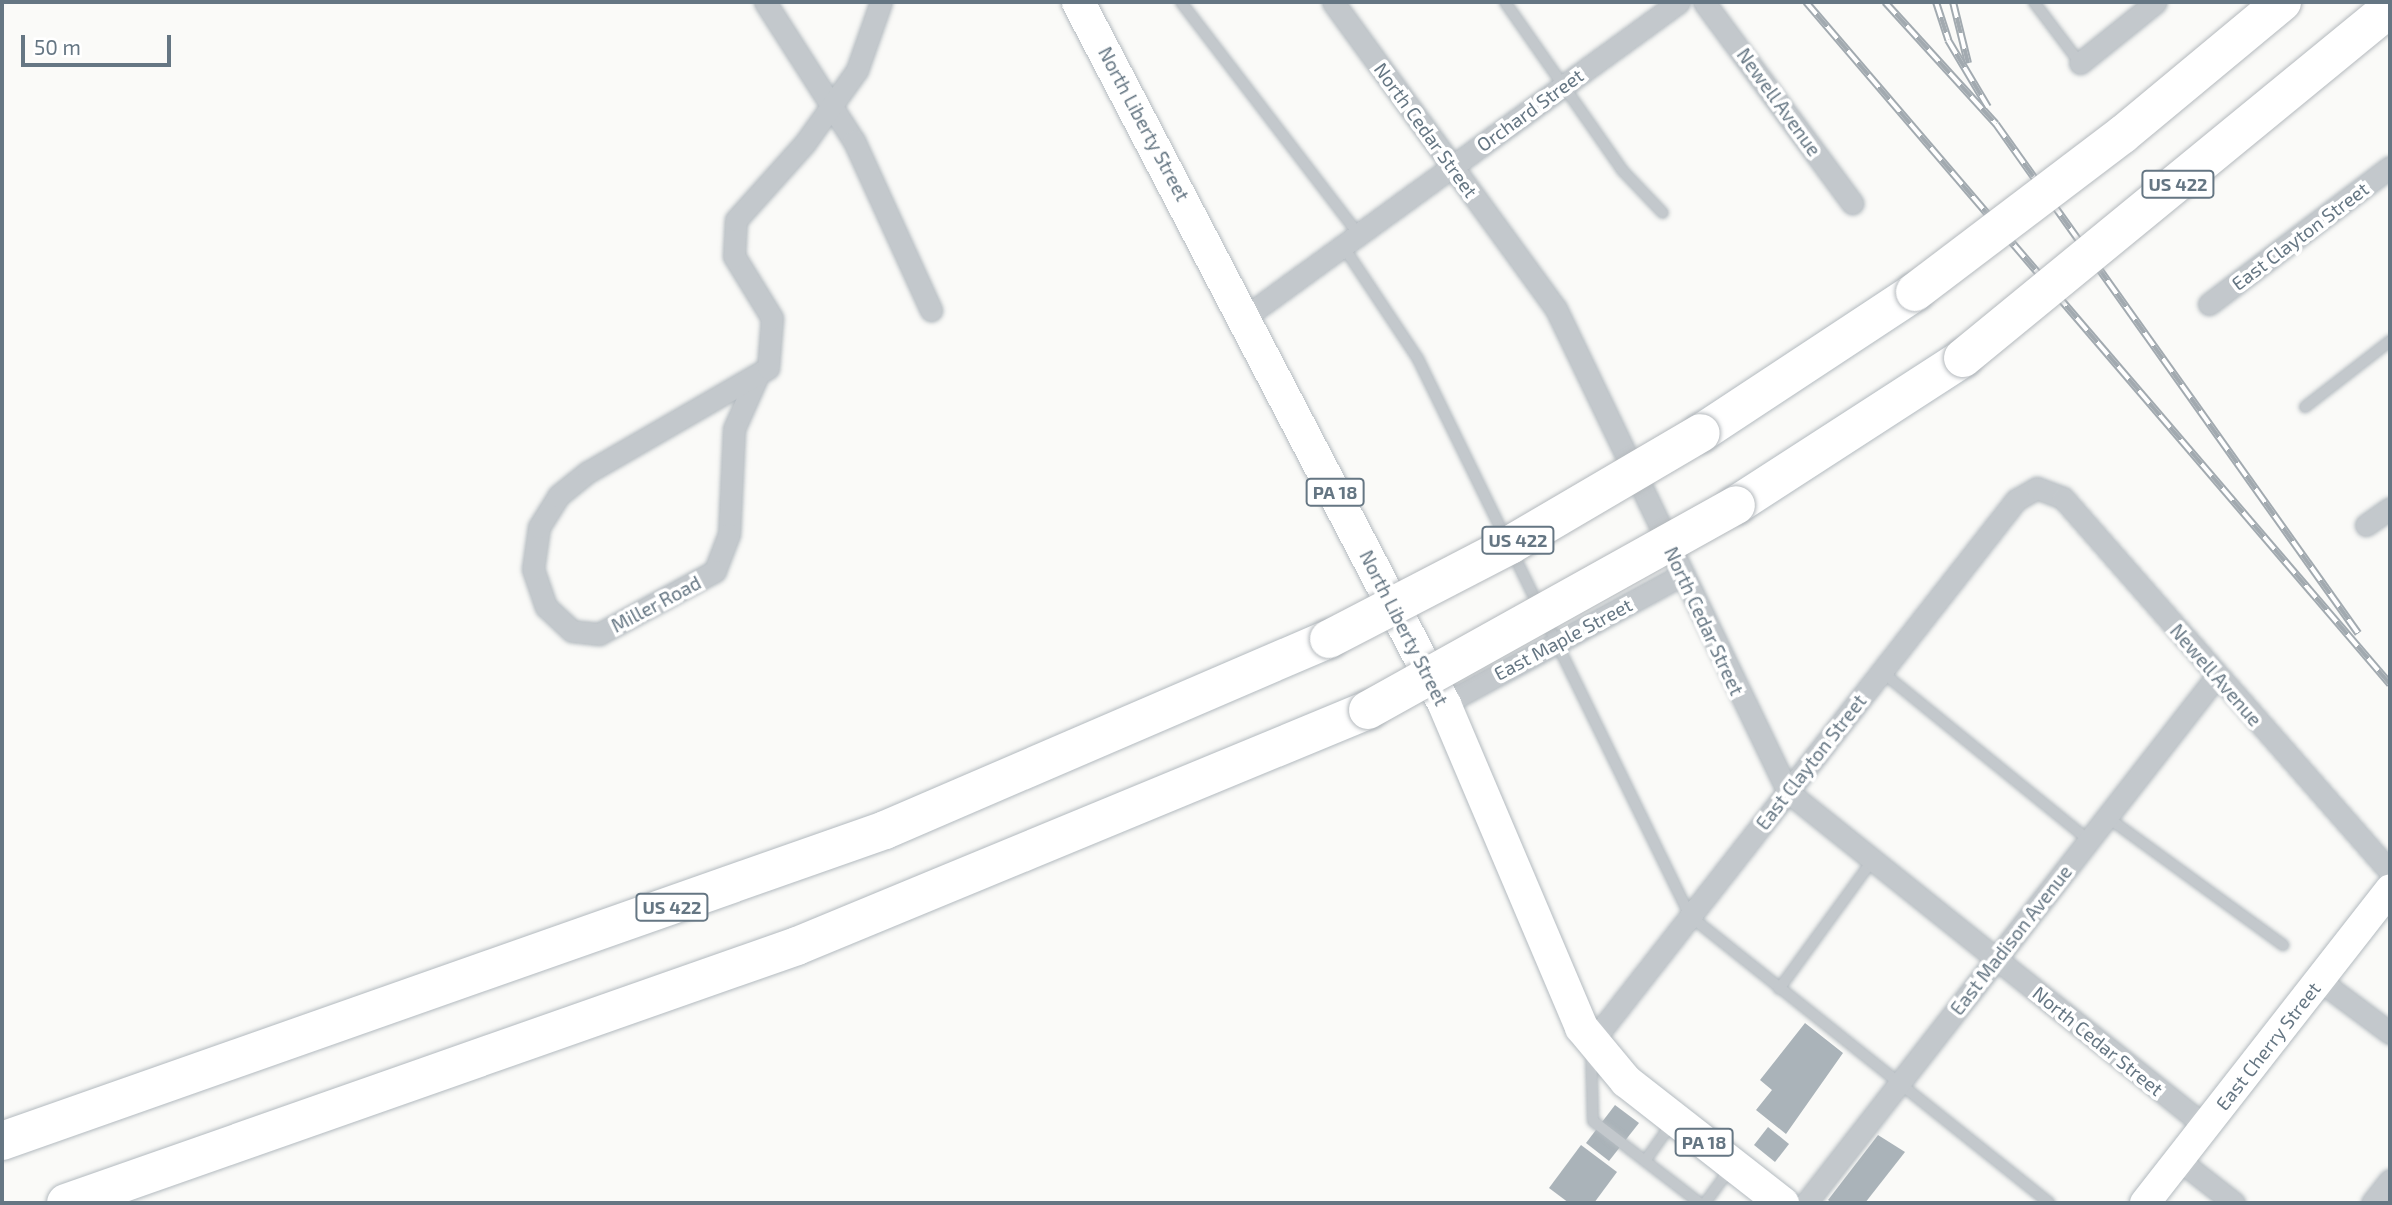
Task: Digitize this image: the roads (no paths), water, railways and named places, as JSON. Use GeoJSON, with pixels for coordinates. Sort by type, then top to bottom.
{"type":"FeatureCollection","features":[{"type":"Feature","properties":{"kind":"highway","name":"US 422"},"geometry":{"type":"LineString","coordinates":[[2,1141],[885,830],[1329,639],[1510,545],[1702,433],[1915,292],[2122,135],[2282,2]]}},
{"type":"Feature","properties":{"kind":"highway","name":"US 422"},"geometry":{"type":"LineString","coordinates":[[66,1203],[797,946],[1368,710],[1736,505],[1963,358],[2390,8]]}},
{"type":"Feature","properties":{"kind":"main road","name":"North Liberty Street"},"geometry":{"type":"LineString","coordinates":[[1078,2],[1245,317],[1444,704],[1564,995],[1591,1043],[1613,1070],[1782,1203]]}},
{"type":"Feature","properties":{"kind":"street"},"geometry":{"type":"LineString","coordinates":[[765,2],[871,175],[931,310]]}},
{"type":"Feature","properties":{"kind":"street","name":"Miller Road"},"geometry":{"type":"LineString","coordinates":[[757,377],[734,429],[729,534],[715,571],[599,634],[572,632],[545,607],[534,569],[539,527],[558,496],[588,472],[757,377],[768,368],[775,336],[763,300],[734,256],[733,230],[742,210],[832,108],[857,70],[881,2]]}},
{"type":"Feature","properties":{"kind":"street","name":"North Cedar Street"},"geometry":{"type":"LineString","coordinates":[[1333,2],[1556,309],[1788,792],[2205,1126]]}},
{"type":"Feature","properties":{"kind":"street","name":"Orchard Street"},"geometry":{"type":"LineString","coordinates":[[1245,317],[1679,2]]}},
{"type":"Feature","properties":{"kind":"street","name":"Newell Avenue"},"geometry":{"type":"LineString","coordinates":[[1704,2],[1852,203]]}},
{"type":"Feature","properties":{"kind":"street"},"geometry":{"type":"LineString","coordinates":[[2080,63],[2156,2]]}},
{"type":"Feature","properties":{"kind":"street","name":"East Clayton Street"},"geometry":{"type":"LineString","coordinates":[[2209,304],[2390,167]]}},
{"type":"Feature","properties":{"kind":"street","name":"Newell Avenue"},"geometry":{"type":"LineString","coordinates":[[2037,488],[2063,498],[2216,677],[2390,871]]}},
{"type":"Feature","properties":{"kind":"street","name":"East Clayton Street"},"geometry":{"type":"LineString","coordinates":[[1591,1043],[2016,500],[2037,488]]}},
{"type":"Feature","properties":{"kind":"street"},"geometry":{"type":"LineString","coordinates":[[2365,525],[2390,508]]}},
{"type":"Feature","properties":{"kind":"street","name":"East Maple Street"},"geometry":{"type":"LineString","coordinates":[[1444,704],[1683,574]]}},
{"type":"Feature","properties":{"kind":"street","name":"East Madison Avenue"},"geometry":{"type":"LineString","coordinates":[[1806,1203],[2216,677]]}},
{"type":"Feature","properties":{"kind":"street","name":"East Cherry Street"},"geometry":{"type":"LineString","coordinates":[[2146,1203],[2390,889]]}},
{"type":"Feature","properties":{"kind":"street"},"geometry":{"type":"LineString","coordinates":[[2319,981],[2390,1034]]}},
{"type":"Feature","properties":{"kind":"street"},"geometry":{"type":"LineString","coordinates":[[2179,1160],[2234,1203]]}},
{"type":"Feature","properties":{"kind":"street"},"geometry":{"type":"LineString","coordinates":[[2372,1203],[2390,1180]]}},
{"type":"Feature","properties":{"kind":"lane"},"geometry":{"type":"LineString","coordinates":[[1181,2],[1351,241],[1418,359],[1690,916],[2049,1203]]}},
{"type":"Feature","properties":{"kind":"lane"},"geometry":{"type":"LineString","coordinates":[[1505,2],[1566,85],[1622,170],[1663,213]]}},
{"type":"Feature","properties":{"kind":"lane"},"geometry":{"type":"LineString","coordinates":[[2034,2],[2080,63]]}},
{"type":"Feature","properties":{"kind":"lane"},"geometry":{"type":"LineString","coordinates":[[2305,407],[2390,341]]}},
{"type":"Feature","properties":{"kind":"lane"},"geometry":{"type":"LineString","coordinates":[[1882,672],[2089,840]]}},
{"type":"Feature","properties":{"kind":"lane"},"geometry":{"type":"LineString","coordinates":[[2107,817],[2283,945]]}},
{"type":"Feature","properties":{"kind":"lane"},"geometry":{"type":"LineString","coordinates":[[1779,989],[1871,861]]}},
{"type":"Feature","properties":{"kind":"lane"},"geometry":{"type":"LineString","coordinates":[[1591,1043],[1587,1084],[1593,1121],[1702,1203],[1733,1165]]}},
{"type":"Feature","properties":{"kind":"lane"},"geometry":{"type":"LineString","coordinates":[[1645,1161],[1675,1119]]}},
{"type":"Feature","properties":{"kind":"railway"},"geometry":{"type":"LineString","coordinates":[[1806,2],[2390,684]]}},
{"type":"Feature","properties":{"kind":"railway"},"geometry":{"type":"LineString","coordinates":[[1885,2],[1996,124],[2358,633]]}},
{"type":"Feature","properties":{"kind":"railway"},"geometry":{"type":"LineString","coordinates":[[1936,2],[1948,40],[1988,107]]}},
{"type":"Feature","properties":{"kind":"railway"},"geometry":{"type":"LineString","coordinates":[[1953,2],[1968,63]]}}]}
